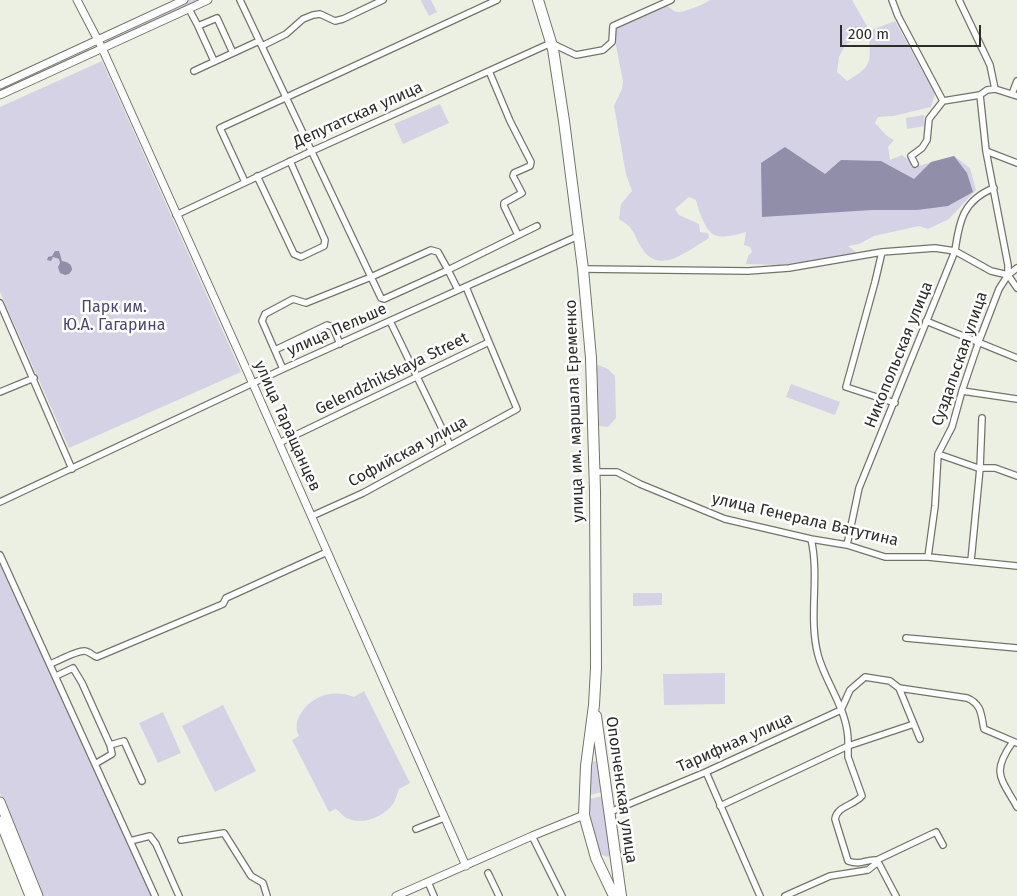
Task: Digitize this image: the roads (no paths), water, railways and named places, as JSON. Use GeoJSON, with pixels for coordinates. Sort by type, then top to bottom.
{"type":"FeatureCollection","features":[{"type":"Feature","properties":{"kind":"highway","name":"улица им. маршала Еременко"},"geometry":{"type":"LineString","coordinates":[[538,0],[551,42],[564,121],[583,269],[591,358],[595,472],[594,705]]}},
{"type":"Feature","properties":{"kind":"highway","name":"Ополченская улица"},"geometry":{"type":"LineString","coordinates":[[594,705],[604,764],[621,896]]}},
{"type":"Feature","properties":{"kind":"highway","name":"Ополченская улица"},"geometry":{"type":"LineString","coordinates":[[594,705],[586,766],[584,814],[596,858],[614,896]]}},
{"type":"Feature","properties":{"kind":"highway"},"geometry":{"type":"LineString","coordinates":[[586,766],[593,759],[601,760],[604,764]]}},
{"type":"Feature","properties":{"kind":"highway"},"geometry":{"type":"LineString","coordinates":[[596,858],[610,861],[614,857],[614,853]]}},
{"type":"Feature","properties":{"kind":"main road"},"geometry":{"type":"LineString","coordinates":[[0,802],[38,896]]}},
{"type":"Feature","properties":{"kind":"main road"},"geometry":{"type":"LineString","coordinates":[[0,821],[30,896]]}},
{"type":"Feature","properties":{"kind":"street","name":"улица Таращанцев"},"geometry":{"type":"LineString","coordinates":[[77,0],[102,48],[254,384],[466,866]]}},
{"type":"Feature","properties":{"kind":"street"},"geometry":{"type":"LineString","coordinates":[[0,85],[184,0]]}},
{"type":"Feature","properties":{"kind":"street"},"geometry":{"type":"LineString","coordinates":[[0,95],[208,0]]}},
{"type":"Feature","properties":{"kind":"street"},"geometry":{"type":"LineString","coordinates":[[240,0],[381,298],[384,299],[448,270],[537,226]]}},
{"type":"Feature","properties":{"kind":"street"},"geometry":{"type":"LineString","coordinates":[[194,71],[234,53],[286,34],[302,19],[320,14],[335,21],[384,0]]}},
{"type":"Feature","properties":{"kind":"street"},"geometry":{"type":"LineString","coordinates":[[245,182],[220,128],[497,0]]}},
{"type":"Feature","properties":{"kind":"street"},"geometry":{"type":"LineString","coordinates":[[551,42],[576,55],[602,50],[612,42],[613,26],[670,0]]}},
{"type":"Feature","properties":{"kind":"street"},"geometry":{"type":"LineString","coordinates":[[892,0],[898,16],[943,101]]}},
{"type":"Feature","properties":{"kind":"street"},"geometry":{"type":"LineString","coordinates":[[959,0],[990,65],[996,89]]}},
{"type":"Feature","properties":{"kind":"street"},"geometry":{"type":"LineString","coordinates":[[189,9],[214,62]]}},
{"type":"Feature","properties":{"kind":"street"},"geometry":{"type":"LineString","coordinates":[[198,26],[217,18],[234,53]]}},
{"type":"Feature","properties":{"kind":"street","name":"Депутатская улица"},"geometry":{"type":"LineString","coordinates":[[176,215],[551,42]]}},
{"type":"Feature","properties":{"kind":"street"},"geometry":{"type":"LineString","coordinates":[[489,71],[510,121],[531,162],[530,166],[514,173],[513,176],[522,193],[504,203],[518,235]]}},
{"type":"Feature","properties":{"kind":"street"},"geometry":{"type":"LineString","coordinates":[[915,164],[911,156],[922,148],[927,140],[929,119],[943,101],[980,95],[987,90],[996,89],[1014,95],[1017,81]]}},
{"type":"Feature","properties":{"kind":"street"},"geometry":{"type":"LineString","coordinates":[[980,95],[986,151],[1008,265],[1008,275],[1017,288]]}},
{"type":"Feature","properties":{"kind":"street"},"geometry":{"type":"LineString","coordinates":[[986,151],[1017,163]]}},
{"type":"Feature","properties":{"kind":"street"},"geometry":{"type":"LineString","coordinates":[[257,176],[294,254],[301,257],[324,246],[325,240],[290,161]]}},
{"type":"Feature","properties":{"kind":"street","name":"Никопольская улица"},"geometry":{"type":"LineString","coordinates":[[847,545],[859,488],[955,251],[959,225],[969,204],[982,192],[994,188]]}},
{"type":"Feature","properties":{"kind":"street","name":"улица Пельше"},"geometry":{"type":"LineString","coordinates":[[0,502],[283,369],[578,236]]}},
{"type":"Feature","properties":{"kind":"street"},"geometry":{"type":"LineString","coordinates":[[583,269],[748,271],[789,268],[882,252],[935,248],[955,251],[991,271],[1008,275]]}},
{"type":"Feature","properties":{"kind":"street"},"geometry":{"type":"LineString","coordinates":[[283,369],[262,321],[265,314],[293,299],[306,303],[431,250],[438,252],[458,290]]}},
{"type":"Feature","properties":{"kind":"street"},"geometry":{"type":"LineString","coordinates":[[882,252],[846,387],[894,403]]}},
{"type":"Feature","properties":{"kind":"street","name":"Суздальская улица"},"geometry":{"type":"LineString","coordinates":[[938,454],[952,427],[979,341],[999,289],[1008,275],[1017,267]]}},
{"type":"Feature","properties":{"kind":"street"},"geometry":{"type":"LineString","coordinates":[[466,287],[489,342]]}},
{"type":"Feature","properties":{"kind":"street"},"geometry":{"type":"LineString","coordinates":[[0,303],[72,469]]}},
{"type":"Feature","properties":{"kind":"street"},"geometry":{"type":"LineString","coordinates":[[390,321],[450,446]]}},
{"type":"Feature","properties":{"kind":"street"},"geometry":{"type":"LineString","coordinates":[[926,321],[1017,358]]}},
{"type":"Feature","properties":{"kind":"street"},"geometry":{"type":"LineString","coordinates":[[275,350],[327,326],[333,327],[340,344]]}},
{"type":"Feature","properties":{"kind":"street","name":"Gelendzhikskaya Street"},"geometry":{"type":"LineString","coordinates":[[279,443],[489,342]]}},
{"type":"Feature","properties":{"kind":"street","name":"Софийская улица"},"geometry":{"type":"LineString","coordinates":[[312,516],[363,493],[517,409],[489,342]]}},
{"type":"Feature","properties":{"kind":"street"},"geometry":{"type":"LineString","coordinates":[[0,392],[34,378]]}},
{"type":"Feature","properties":{"kind":"street"},"geometry":{"type":"LineString","coordinates":[[962,391],[1017,399]]}},
{"type":"Feature","properties":{"kind":"street"},"geometry":{"type":"LineString","coordinates":[[971,561],[980,468],[982,418]]}},
{"type":"Feature","properties":{"kind":"street"},"geometry":{"type":"LineString","coordinates":[[928,557],[935,506],[938,454],[980,468],[995,468],[1017,476]]}},
{"type":"Feature","properties":{"kind":"street","name":"улица Генерала Ватутина"},"geometry":{"type":"LineString","coordinates":[[595,472],[617,472],[648,488],[725,519],[811,539],[847,545],[885,557],[928,557],[1017,566]]}},
{"type":"Feature","properties":{"kind":"street"},"geometry":{"type":"LineString","coordinates":[[811,539],[815,554],[814,637],[819,658],[844,718],[848,757],[862,796],[851,805],[836,812],[835,819],[848,861],[857,864],[877,860],[936,832],[943,844]]}},
{"type":"Feature","properties":{"kind":"street"},"geometry":{"type":"LineString","coordinates":[[50,664],[82,650],[98,657],[223,604],[226,598],[327,552]]}},
{"type":"Feature","properties":{"kind":"street"},"geometry":{"type":"LineString","coordinates":[[0,555],[155,896]]}},
{"type":"Feature","properties":{"kind":"street"},"geometry":{"type":"LineString","coordinates":[[906,638],[1017,648]]}},
{"type":"Feature","properties":{"kind":"street"},"geometry":{"type":"LineString","coordinates":[[56,676],[73,668],[82,683],[110,745],[112,754],[95,764]]}},
{"type":"Feature","properties":{"kind":"street"},"geometry":{"type":"LineString","coordinates":[[841,710],[850,690],[865,677],[890,681],[899,688],[920,739]]}},
{"type":"Feature","properties":{"kind":"street"},"geometry":{"type":"LineString","coordinates":[[899,688],[967,698],[978,705],[984,729],[1015,743],[1002,757],[999,775],[1017,807]]}},
{"type":"Feature","properties":{"kind":"street","name":"Тарифная улица"},"geometry":{"type":"LineString","coordinates":[[610,812],[706,772],[841,710]]}},
{"type":"Feature","properties":{"kind":"street"},"geometry":{"type":"LineString","coordinates":[[720,806],[848,746],[914,724]]}},
{"type":"Feature","properties":{"kind":"street"},"geometry":{"type":"LineString","coordinates":[[110,745],[124,741],[142,781]]}},
{"type":"Feature","properties":{"kind":"street"},"geometry":{"type":"LineString","coordinates":[[706,772],[760,896]]}},
{"type":"Feature","properties":{"kind":"street"},"geometry":{"type":"LineString","coordinates":[[396,896],[584,814]]}},
{"type":"Feature","properties":{"kind":"street"},"geometry":{"type":"LineString","coordinates":[[416,829],[444,818]]}},
{"type":"Feature","properties":{"kind":"street"},"geometry":{"type":"LineString","coordinates":[[181,840],[224,833],[251,876],[262,883],[267,896]]}},
{"type":"Feature","properties":{"kind":"street"},"geometry":{"type":"LineString","coordinates":[[130,841],[150,836],[156,844],[179,896]]}},
{"type":"Feature","properties":{"kind":"street"},"geometry":{"type":"LineString","coordinates":[[532,836],[562,896]]}},
{"type":"Feature","properties":{"kind":"street"},"geometry":{"type":"LineString","coordinates":[[786,896],[830,876],[868,870],[878,862],[877,860]]}},
{"type":"Feature","properties":{"kind":"street"},"geometry":{"type":"LineString","coordinates":[[877,860],[896,896]]}},
{"type":"Feature","properties":{"kind":"street"},"geometry":{"type":"LineString","coordinates":[[488,873],[499,896]]}},
{"type":"Feature","properties":{"kind":"street"},"geometry":{"type":"LineString","coordinates":[[428,882],[434,896]]}},
{"type":"Feature","properties":{"kind":"park label","name":"Парк им. Ю.А. Гагарина"},"geometry":{"type":"Point","coordinates":[114,317]}}]}
